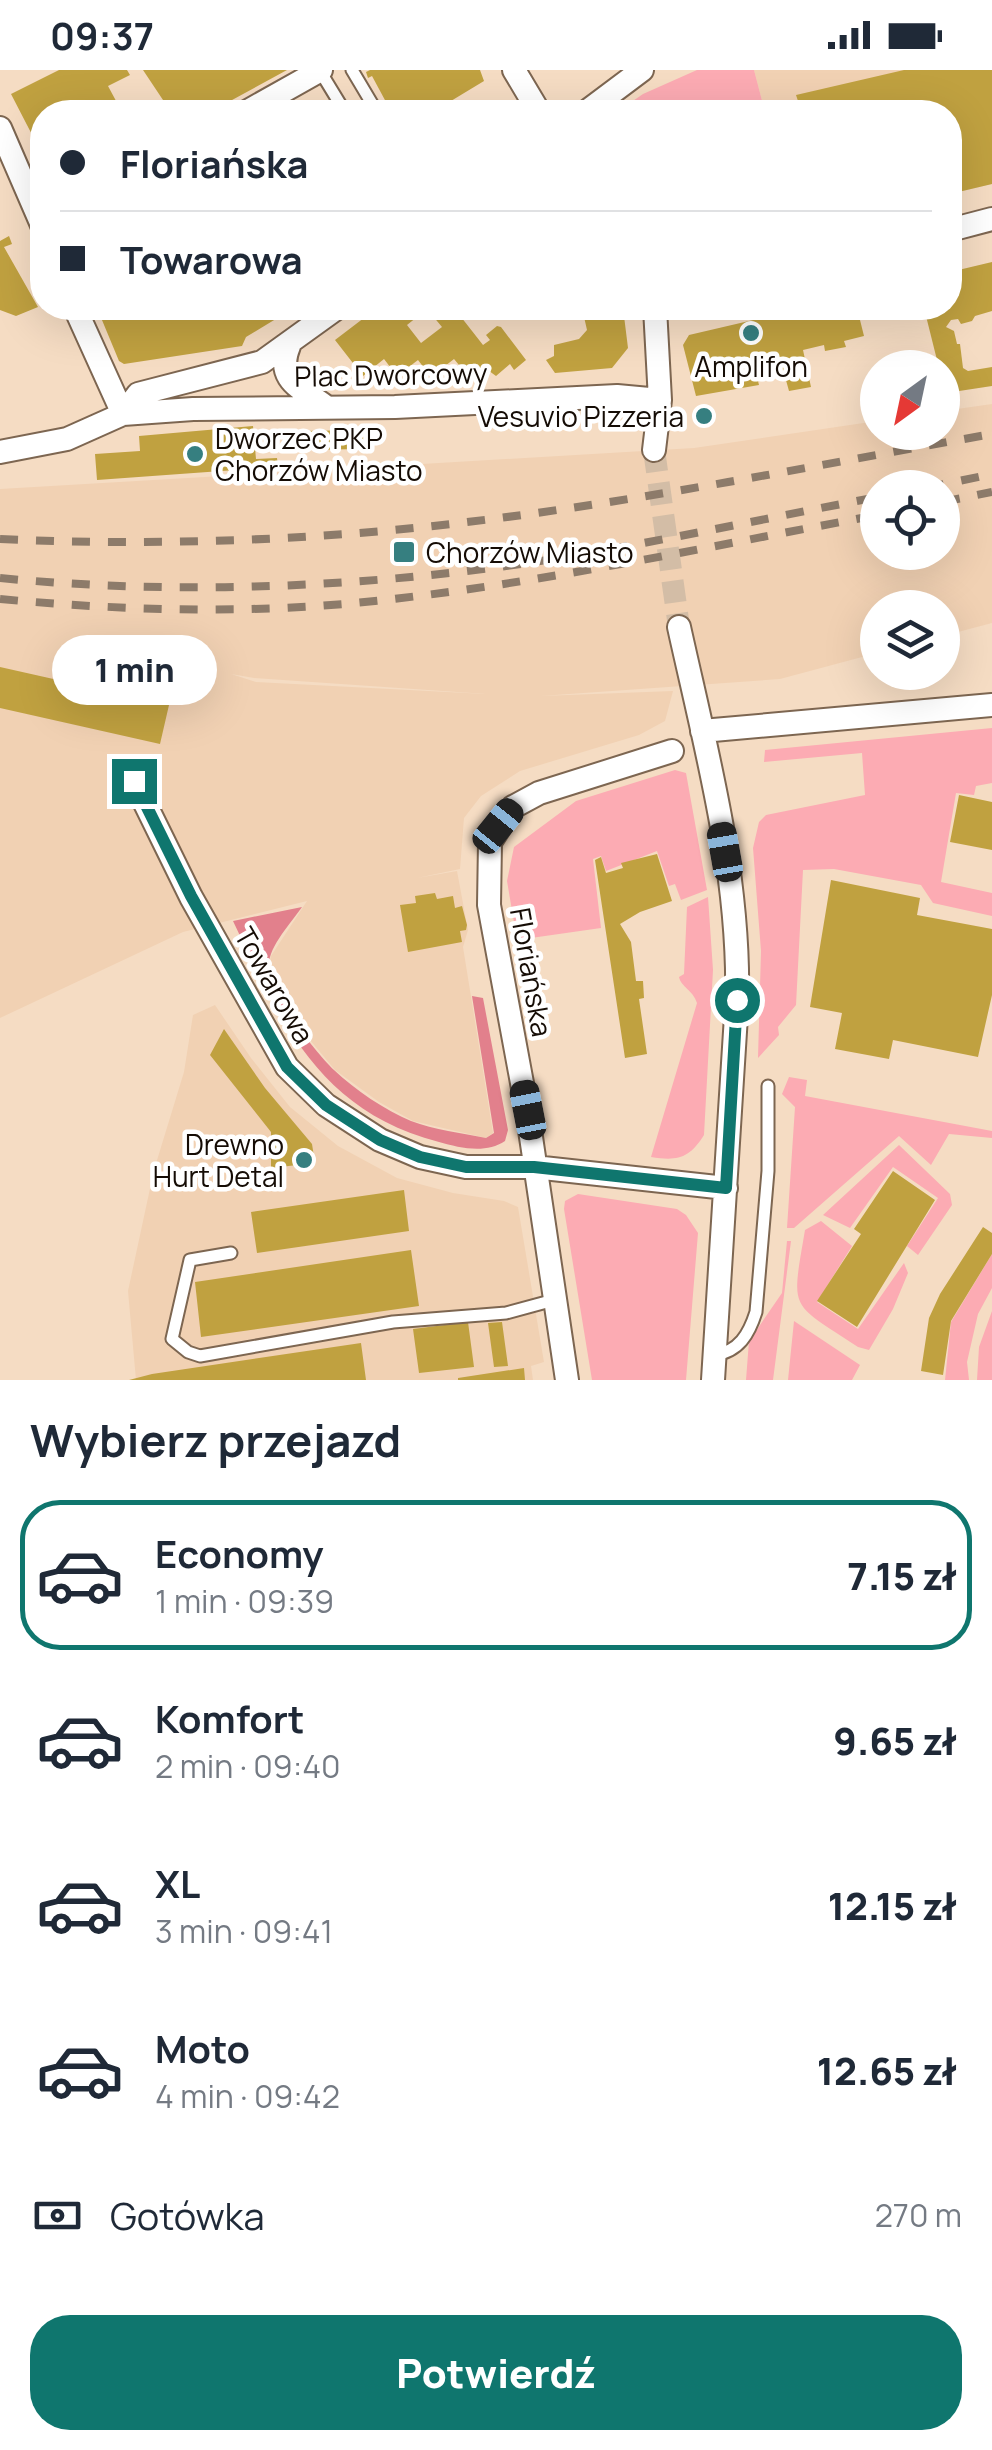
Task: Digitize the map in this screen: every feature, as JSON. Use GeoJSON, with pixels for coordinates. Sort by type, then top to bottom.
{"type":"FeatureCollection","features":[{"type":"Feature","properties":{"kind":"street"},"geometry":{"type":"LineString","coordinates":[[267,100],[321,70]]}},
{"type":"Feature","properties":{"kind":"street"},"geometry":{"type":"LineString","coordinates":[[514,70],[532,100]]}},
{"type":"Feature","properties":{"kind":"street"},"geometry":{"type":"LineString","coordinates":[[602,100],[642,70]]}},
{"type":"Feature","properties":{"kind":"street"},"geometry":{"type":"LineString","coordinates":[[0,128],[30,197]]}},
{"type":"Feature","properties":{"kind":"street"},"geometry":{"type":"LineString","coordinates":[[962,227],[992,220]]}},
{"type":"Feature","properties":{"kind":"street"},"geometry":{"type":"LineString","coordinates":[[80,320],[123,414]]}},
{"type":"Feature","properties":{"kind":"street"},"geometry":{"type":"LineString","coordinates":[[0,452],[68,439],[123,414],[138,394],[262,362],[322,320]]}},
{"type":"Feature","properties":{"kind":"street"},"geometry":{"type":"LineString","coordinates":[[654,450],[660,400],[658,320]]}},
{"type":"Feature","properties":{"kind":"street"},"geometry":{"type":"LineString","coordinates":[[289,346],[284,370],[325,406]]}},
{"type":"Feature","properties":{"kind":"street","name":"Plac Dworcowy"},"geometry":{"type":"LineString","coordinates":[[123,414],[617,396],[660,400]]}},
{"type":"Feature","properties":{"kind":"street"},"geometry":{"type":"LineString","coordinates":[[679,627],[731,886],[736,940],[737,1000],[713,1380]]}},
{"type":"Feature","properties":{"kind":"street"},"geometry":{"type":"LineString","coordinates":[[702,731],[992,705]]}},
{"type":"Feature","properties":{"kind":"street","name":"Floriańska"},"geometry":{"type":"LineString","coordinates":[[567,1380],[528,1110],[489,905],[490,842],[513,808],[538,793],[672,751]]}},
{"type":"Feature","properties":{"kind":"street","name":"Towarowa"},"geometry":{"type":"LineString","coordinates":[[134,781],[191,896],[287,1067],[326,1105],[380,1140],[420,1157],[466,1167],[534,1167],[726,1188]]}},
{"type":"Feature","properties":{"kind":"lane"},"geometry":{"type":"LineString","coordinates":[[321,70],[337,100]]}},
{"type":"Feature","properties":{"kind":"lane"},"geometry":{"type":"LineString","coordinates":[[352,70],[370,100]]}},
{"type":"Feature","properties":{"kind":"lane"},"geometry":{"type":"LineString","coordinates":[[714,1354],[734,1349],[748,1332],[756,1312],[768,1171],[768,1086]]}},
{"type":"Feature","properties":{"kind":"lane"},"geometry":{"type":"LineString","coordinates":[[231,1253],[190,1260],[172,1338],[188,1352],[200,1356],[392,1322],[506,1312],[554,1300]]}},
{"type":"Feature","properties":{"kind":"shaded area"},"geometry":{"type":"Polygon","coordinates":[[[697,70],[754,70],[762,100],[634,100],[697,70]]]}},
{"type":"Feature","properties":{"kind":"shaded area"},"geometry":{"type":"Polygon","coordinates":[[[754,70],[992,70],[992,184],[962,191],[962,100],[762,100],[754,70]]]}},
{"type":"Feature","properties":{"kind":"shaded area"},"geometry":{"type":"Polygon","coordinates":[[[992,404],[992,623],[960,631],[960,590],[860,590],[860,658],[780,679],[541,696],[673,691],[665,721],[639,735],[520,771],[481,796],[464,818],[460,869],[417,878],[457,871],[468,930],[463,947],[493,1133],[486,1138],[413,1121],[335,1070],[300,1028],[269,968],[271,956],[307,901],[183,932],[0,1018],[0,489],[694,448],[860,424],[860,450],[960,450],[960,409],[992,404]],[[231,674],[256,682],[486,694],[231,674]]]}},
{"type":"Feature","properties":{"kind":"shaded area"},"geometry":{"type":"Polygon","coordinates":[[[992,728],[992,783],[976,786],[974,795],[956,793],[941,882],[992,893],[992,916],[933,903],[921,885],[834,869],[803,870],[796,1005],[778,1027],[779,1035],[758,1058],[761,951],[753,848],[759,822],[766,815],[865,795],[862,753],[764,762],[765,750],[992,728]]]}},
{"type":"Feature","properties":{"kind":"shaded area"},"geometry":{"type":"Polygon","coordinates":[[[675,770],[686,773],[707,890],[681,900],[675,884],[669,886],[657,851],[606,871],[601,856],[593,859],[601,928],[517,940],[507,881],[514,847],[576,801],[675,770]]]}},
{"type":"Feature","properties":{"kind":"shaded area"},"geometry":{"type":"Polygon","coordinates":[[[708,897],[713,970],[704,1135],[682,1156],[651,1157],[697,1003],[679,977],[684,974],[687,907],[708,897]]]}},
{"type":"Feature","properties":{"kind":"shaded area"},"geometry":{"type":"Polygon","coordinates":[[[302,907],[276,944],[269,967],[285,1007],[326,1061],[361,1092],[411,1121],[486,1138],[494,1133],[472,996],[483,998],[508,1130],[505,1141],[481,1149],[464,1148],[398,1128],[363,1109],[309,1058],[269,994],[233,921],[302,907]]]}},
{"type":"Feature","properties":{"kind":"shaded area"},"geometry":{"type":"Polygon","coordinates":[[[215,1005],[290,1107],[338,1146],[397,1178],[518,1207],[544,1362],[531,1366],[533,1380],[136,1380],[128,1291],[154,1170],[184,1072],[193,1015],[215,1005]]]}},
{"type":"Feature","properties":{"kind":"shaded area"},"geometry":{"type":"Polygon","coordinates":[[[789,1077],[807,1080],[805,1096],[992,1131],[992,1138],[949,1134],[931,1165],[899,1136],[794,1228],[787,1228],[795,1107],[782,1094],[789,1077]]]}},
{"type":"Feature","properties":{"kind":"shaded area"},"geometry":{"type":"Polygon","coordinates":[[[899,1145],[950,1194],[952,1205],[918,1255],[907,1246],[938,1198],[893,1167],[850,1228],[823,1215],[899,1145]]]}},
{"type":"Feature","properties":{"kind":"shaded area"},"geometry":{"type":"Polygon","coordinates":[[[578,1194],[677,1209],[698,1233],[686,1380],[592,1380],[564,1209],[565,1201],[578,1194]]]}},
{"type":"Feature","properties":{"kind":"shaded area"},"geometry":{"type":"Polygon","coordinates":[[[821,1221],[852,1246],[817,1302],[858,1329],[904,1263],[908,1273],[869,1350],[819,1321],[800,1302],[797,1291],[805,1230],[821,1221]]]}},
{"type":"Feature","properties":{"kind":"shaded area"},"geometry":{"type":"Polygon","coordinates":[[[787,1241],[791,1241],[773,1380],[746,1380],[749,1341],[782,1293],[787,1241]]]}},
{"type":"Feature","properties":{"kind":"shaded area"},"geometry":{"type":"Polygon","coordinates":[[[992,1254],[992,1288],[978,1314],[967,1362],[969,1380],[945,1380],[951,1322],[992,1254]]]}},
{"type":"Feature","properties":{"kind":"shaded area"},"geometry":{"type":"Polygon","coordinates":[[[992,1311],[992,1380],[977,1380],[979,1347],[992,1311]]]}},
{"type":"Feature","properties":{"kind":"shaded area"},"geometry":{"type":"Polygon","coordinates":[[[794,1321],[860,1365],[852,1380],[788,1380],[794,1321]]]}},
{"type":"Feature","properties":{"kind":"building"},"geometry":{"type":"Polygon","coordinates":[[[59,70],[127,70],[130,75],[108,86],[116,100],[30,100],[30,131],[11,94],[59,70]]]}},
{"type":"Feature","properties":{"kind":"building"},"geometry":{"type":"Polygon","coordinates":[[[143,70],[287,70],[232,100],[163,100],[143,70]]]}},
{"type":"Feature","properties":{"kind":"building"},"geometry":{"type":"Polygon","coordinates":[[[480,70],[484,81],[453,100],[385,100],[366,72],[480,70]]]}},
{"type":"Feature","properties":{"kind":"building"},"geometry":{"type":"Polygon","coordinates":[[[904,70],[992,70],[992,184],[962,191],[962,100],[798,100],[796,95],[904,70]]]}},
{"type":"Feature","properties":{"kind":"building"},"geometry":{"type":"Polygon","coordinates":[[[9,236],[12,244],[4,247],[30,293],[30,310],[16,316],[0,310],[0,241],[9,236]]]}},
{"type":"Feature","properties":{"kind":"building"},"geometry":{"type":"Polygon","coordinates":[[[992,262],[992,311],[961,324],[959,320],[962,320],[962,269],[992,262]]]}},
{"type":"Feature","properties":{"kind":"building"},"geometry":{"type":"Polygon","coordinates":[[[102,320],[274,320],[246,337],[242,346],[124,364],[119,361],[102,320]]]}},
{"type":"Feature","properties":{"kind":"building"},"geometry":{"type":"Polygon","coordinates":[[[361,320],[413,320],[407,325],[421,343],[442,327],[436,320],[463,320],[483,345],[490,340],[486,335],[497,326],[526,360],[514,370],[510,364],[496,376],[485,368],[469,377],[454,359],[431,377],[418,360],[397,376],[384,359],[363,376],[335,340],[361,320]]]}},
{"type":"Feature","properties":{"kind":"building"},"geometry":{"type":"Polygon","coordinates":[[[585,320],[624,320],[628,348],[612,368],[555,373],[546,360],[554,356],[554,345],[579,339],[587,330],[585,320]]]}},
{"type":"Feature","properties":{"kind":"building"},"geometry":{"type":"Polygon","coordinates":[[[753,320],[860,320],[864,336],[844,341],[846,347],[825,351],[824,345],[803,350],[811,387],[789,391],[779,355],[746,362],[744,358],[733,360],[737,372],[755,369],[759,385],[696,396],[683,345],[689,335],[753,320]]]}},
{"type":"Feature","properties":{"kind":"building"},"geometry":{"type":"Polygon","coordinates":[[[927,320],[951,320],[946,327],[954,331],[960,344],[963,368],[968,371],[992,367],[992,386],[960,391],[960,350],[934,350],[927,320]]]}},
{"type":"Feature","properties":{"kind":"building","name":"Dworzec PKP Chorzów Miasto"},"geometry":{"type":"Polygon","coordinates":[[[253,426],[256,459],[277,458],[278,467],[97,480],[95,454],[140,451],[139,436],[253,426]]]}},
{"type":"Feature","properties":{"kind":"building"},"geometry":{"type":"Polygon","coordinates":[[[363,430],[363,449],[303,450],[302,431],[363,430]]]}},
{"type":"Feature","properties":{"kind":"building"},"geometry":{"type":"Polygon","coordinates":[[[0,667],[169,705],[160,744],[0,708],[0,667]]]}},
{"type":"Feature","properties":{"kind":"building"},"geometry":{"type":"Polygon","coordinates":[[[959,795],[992,802],[992,850],[950,842],[959,795]]]}},
{"type":"Feature","properties":{"kind":"building"},"geometry":{"type":"Polygon","coordinates":[[[657,854],[672,901],[620,924],[631,942],[636,981],[643,981],[644,998],[639,999],[647,1054],[625,1058],[595,860],[601,857],[606,873],[623,868],[621,863],[657,854]]]}},
{"type":"Feature","properties":{"kind":"building"},"geometry":{"type":"Polygon","coordinates":[[[831,880],[920,898],[917,915],[992,929],[992,995],[978,1057],[893,1040],[889,1059],[835,1049],[842,1013],[810,1007],[831,880]]]}},
{"type":"Feature","properties":{"kind":"building"},"geometry":{"type":"Polygon","coordinates":[[[435,893],[437,899],[453,896],[455,908],[462,906],[467,925],[466,930],[460,931],[462,942],[408,952],[400,905],[416,903],[415,896],[435,893]]]}},
{"type":"Feature","properties":{"kind":"building"},"geometry":{"type":"Polygon","coordinates":[[[224,1029],[265,1088],[312,1144],[315,1163],[271,1168],[271,1132],[210,1055],[224,1029]]]}},
{"type":"Feature","properties":{"kind":"building"},"geometry":{"type":"Polygon","coordinates":[[[893,1171],[935,1200],[857,1327],[817,1301],[861,1234],[854,1229],[893,1171]]]}},
{"type":"Feature","properties":{"kind":"building"},"geometry":{"type":"Polygon","coordinates":[[[404,1190],[409,1231],[257,1253],[251,1212],[404,1190]]]}},
{"type":"Feature","properties":{"kind":"building"},"geometry":{"type":"Polygon","coordinates":[[[983,1227],[992,1233],[992,1254],[951,1321],[943,1375],[921,1371],[929,1318],[983,1227]]]}},
{"type":"Feature","properties":{"kind":"building"},"geometry":{"type":"Polygon","coordinates":[[[411,1250],[419,1306],[201,1337],[195,1282],[411,1250]]]}},
{"type":"Feature","properties":{"kind":"building"},"geometry":{"type":"Polygon","coordinates":[[[468,1322],[474,1367],[419,1373],[413,1329],[468,1322]]]}},
{"type":"Feature","properties":{"kind":"building"},"geometry":{"type":"Polygon","coordinates":[[[502,1322],[508,1366],[494,1367],[488,1323],[502,1322]]]}},
{"type":"Feature","properties":{"kind":"building"},"geometry":{"type":"Polygon","coordinates":[[[361,1343],[366,1380],[129,1380],[152,1374],[361,1343]]]}},
{"type":"Feature","properties":{"kind":"building"},"geometry":{"type":"Polygon","coordinates":[[[524,1368],[525,1380],[458,1380],[458,1378],[524,1368]]]}},
{"type":"Feature","properties":{"kind":"tunnel"},"geometry":{"type":"LineString","coordinates":[[654,450],[679,627]]}},
{"type":"Feature","properties":{"kind":"railway"},"geometry":{"type":"LineString","coordinates":[[0,539],[197,541],[394,530],[619,501],[992,434]]}},
{"type":"Feature","properties":{"kind":"railway"},"geometry":{"type":"LineString","coordinates":[[960,481],[992,474]]}},
{"type":"Feature","properties":{"kind":"railway"},"geometry":{"type":"LineString","coordinates":[[960,498],[992,492]]}},
{"type":"Feature","properties":{"kind":"railway"},"geometry":{"type":"LineString","coordinates":[[0,578],[198,587],[396,578],[572,556],[860,501]]}},
{"type":"Feature","properties":{"kind":"railway"},"geometry":{"type":"LineString","coordinates":[[0,599],[178,609],[267,609],[355,603],[552,576],[860,518]]}},
{"type":"Feature","properties":{"kind":"place","name":"Amplifon"},"geometry":{"type":"Point","coordinates":[751,333]}},
{"type":"Feature","properties":{"kind":"place","name":"Vesuvio Pizzeria"},"geometry":{"type":"Point","coordinates":[704,416]}},
{"type":"Feature","properties":{"kind":"place","name":"Dworzec PKP Chorzów Miasto"},"geometry":{"type":"Point","coordinates":[195,454]}},
{"type":"Feature","properties":{"kind":"place","name":"Chorzów Miasto"},"geometry":{"type":"Point","coordinates":[404,552]}},
{"type":"Feature","properties":{"kind":"place","name":"Drewno Hurt Detal"},"geometry":{"type":"Point","coordinates":[304,1160]}},
{"type":"Feature","properties":{"kind":"route"},"geometry":{"type":"LineString","coordinates":[[134,781],[191,896],[287,1067],[326,1105],[380,1140],[420,1157],[466,1167],[534,1167],[726,1188],[737,1000]]}}]}
